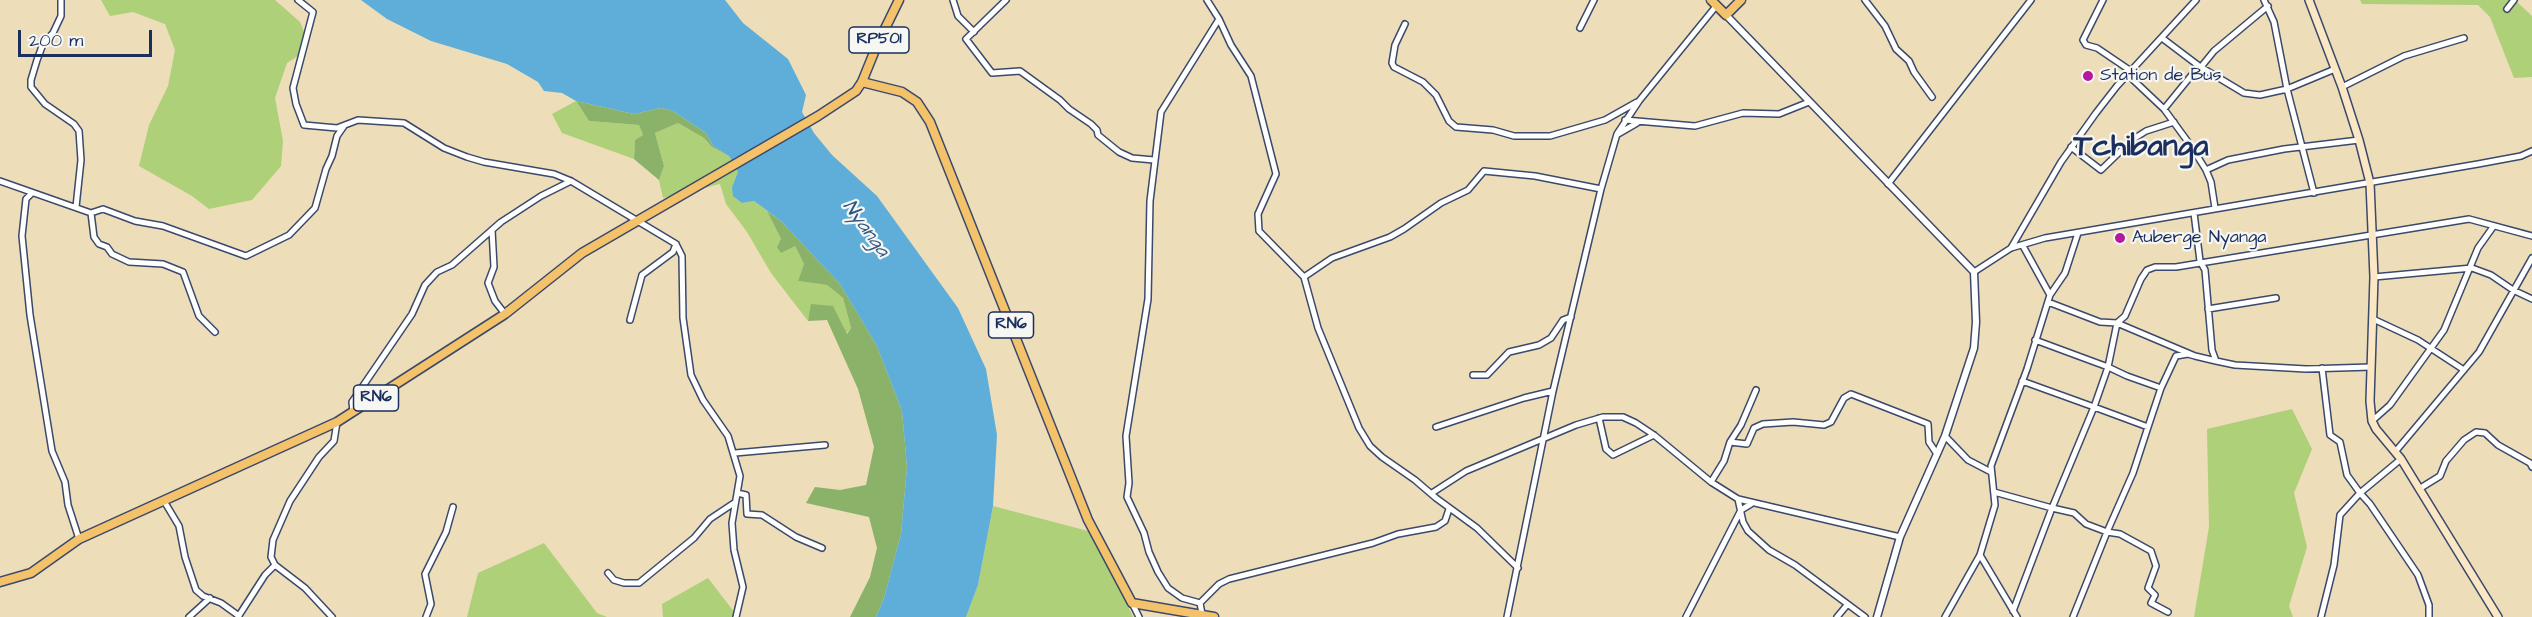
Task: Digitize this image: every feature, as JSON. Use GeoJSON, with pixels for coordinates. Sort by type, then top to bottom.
{"type":"FeatureCollection","features":[{"type":"Feature","properties":{"kind":"main road","name":"RP501"},"geometry":{"type":"LineString","coordinates":[[862,82],[899,0]]}},
{"type":"Feature","properties":{"kind":"main road"},"geometry":{"type":"LineString","coordinates":[[1714,3],[1726,15],[1741,0]]}},
{"type":"Feature","properties":{"kind":"main road"},"geometry":{"type":"LineString","coordinates":[[2309,0],[2342,87],[2370,183],[2374,277],[2372,421],[2401,459],[2498,617]]}},
{"type":"Feature","properties":{"kind":"main road","name":"RN6"},"geometry":{"type":"LineString","coordinates":[[0,582],[31,573],[79,539],[337,422],[505,314],[582,253],[818,116],[856,91],[862,82],[902,92],[917,102],[930,122],[1088,520],[1132,603]]}},
{"type":"Feature","properties":{"kind":"main road"},"geometry":{"type":"LineString","coordinates":[[1132,603],[1214,617]]}},
{"type":"Feature","properties":{"kind":"street"},"geometry":{"type":"LineString","coordinates":[[61,0],[61,16],[53,33],[43,44],[31,80],[31,87],[39,97],[79,131],[81,160],[76,207]]}},
{"type":"Feature","properties":{"kind":"street"},"geometry":{"type":"LineString","coordinates":[[298,0],[313,12],[293,88],[304,125],[328,128],[344,126],[358,120],[404,123],[444,148],[467,158],[554,174],[571,181],[676,244],[682,256],[683,318],[691,375],[698,393],[728,436],[735,453],[740,476],[732,523],[734,550],[743,587],[736,617]]}},
{"type":"Feature","properties":{"kind":"street"},"geometry":{"type":"LineString","coordinates":[[952,0],[958,16],[974,32]]}},
{"type":"Feature","properties":{"kind":"street"},"geometry":{"type":"LineString","coordinates":[[1006,0],[966,39],[992,73],[1020,71],[1091,124],[1097,130],[1098,135],[1119,152],[1132,158],[1154,160]]}},
{"type":"Feature","properties":{"kind":"street"},"geometry":{"type":"LineString","coordinates":[[1207,0],[1251,76],[1275,174],[1258,214],[1259,231],[1304,277],[1318,328],[1359,428],[1370,446],[1382,457],[1489,538],[1518,568]]}},
{"type":"Feature","properties":{"kind":"street"},"geometry":{"type":"LineString","coordinates":[[1580,28],[1593,0]]}},
{"type":"Feature","properties":{"kind":"street"},"geometry":{"type":"LineString","coordinates":[[1865,0],[1885,26],[1896,49],[1909,61],[1914,72],[1932,96]]}},
{"type":"Feature","properties":{"kind":"street"},"geometry":{"type":"LineString","coordinates":[[1888,184],[2031,0]]}},
{"type":"Feature","properties":{"kind":"street"},"geometry":{"type":"LineString","coordinates":[[2103,0],[2083,40],[2086,45],[2097,48],[2129,73],[2164,109],[2206,170],[2214,194],[2215,208]]}},
{"type":"Feature","properties":{"kind":"street"},"geometry":{"type":"LineString","coordinates":[[2011,248],[2072,147],[2117,86],[2196,0]]}},
{"type":"Feature","properties":{"kind":"street"},"geometry":{"type":"LineString","coordinates":[[2264,0],[2274,22],[2301,149],[2314,193]]}},
{"type":"Feature","properties":{"kind":"street"},"geometry":{"type":"LineString","coordinates":[[2507,9],[2514,0]]}},
{"type":"Feature","properties":{"kind":"street"},"geometry":{"type":"LineString","coordinates":[[1507,617],[1553,391],[1600,189],[1617,135],[1625,120],[1714,3]]}},
{"type":"Feature","properties":{"kind":"street"},"geometry":{"type":"LineString","coordinates":[[2164,109],[2214,51],[2268,6]]}},
{"type":"Feature","properties":{"kind":"street"},"geometry":{"type":"LineString","coordinates":[[1726,15],[1974,272],[1976,322],[1974,348],[1945,436],[1900,537],[1877,617]]}},
{"type":"Feature","properties":{"kind":"street"},"geometry":{"type":"LineString","coordinates":[[1200,603],[1182,598],[1167,588],[1149,552],[1144,533],[1127,497],[1129,483],[1126,436],[1148,299],[1150,201],[1161,112],[1219,19]]}},
{"type":"Feature","properties":{"kind":"street"},"geometry":{"type":"LineString","coordinates":[[1405,24],[1395,45],[1392,63],[1394,67],[1423,82],[1436,95],[1449,121],[1456,127],[1493,130],[1514,136],[1550,136],[1605,120],[1639,101]]}},
{"type":"Feature","properties":{"kind":"street"},"geometry":{"type":"LineString","coordinates":[[2342,87],[2404,56],[2463,38]]}},
{"type":"Feature","properties":{"kind":"street"},"geometry":{"type":"LineString","coordinates":[[2162,39],[2244,93],[2260,95],[2287,89],[2335,69]]}},
{"type":"Feature","properties":{"kind":"street"},"geometry":{"type":"LineString","coordinates":[[1625,120],[1637,123],[1700,125],[1743,113],[1779,114],[1809,102]]}},
{"type":"Feature","properties":{"kind":"street"},"geometry":{"type":"LineString","coordinates":[[2072,147],[2100,170],[2106,167],[2132,140],[2146,132],[2174,122]]}},
{"type":"Feature","properties":{"kind":"street"},"geometry":{"type":"LineString","coordinates":[[1617,135],[1637,123]]}},
{"type":"Feature","properties":{"kind":"street"},"geometry":{"type":"LineString","coordinates":[[0,181],[91,213],[103,209],[135,221],[154,223],[246,256],[289,235],[315,208],[337,136],[344,126]]}},
{"type":"Feature","properties":{"kind":"street"},"geometry":{"type":"LineString","coordinates":[[2206,170],[2228,160],[2284,149],[2301,149],[2359,140]]}},
{"type":"Feature","properties":{"kind":"street"},"geometry":{"type":"LineString","coordinates":[[1974,272],[2011,248],[2045,238],[2522,156],[2532,151]]}},
{"type":"Feature","properties":{"kind":"street"},"geometry":{"type":"LineString","coordinates":[[1304,277],[1332,258],[1390,237],[1404,229],[1441,203],[1468,190],[1484,171],[1535,176],[1600,189]]}},
{"type":"Feature","properties":{"kind":"street"},"geometry":{"type":"LineString","coordinates":[[554,174],[560,187]]}},
{"type":"Feature","properties":{"kind":"street"},"geometry":{"type":"LineString","coordinates":[[353,412],[352,402],[402,331],[424,285],[437,272],[452,265],[492,230],[541,196],[571,181]]}},
{"type":"Feature","properties":{"kind":"street"},"geometry":{"type":"LineString","coordinates":[[32,193],[26,199],[22,236],[30,315],[52,451],[65,482],[68,505],[79,539]]}},
{"type":"Feature","properties":{"kind":"street"},"geometry":{"type":"LineString","coordinates":[[91,213],[94,237],[112,254],[129,262],[163,264],[183,272],[199,316],[215,332]]}},
{"type":"Feature","properties":{"kind":"street"},"geometry":{"type":"LineString","coordinates":[[2194,213],[2200,261],[2205,270],[2212,350],[2216,361]]}},
{"type":"Feature","properties":{"kind":"street"},"geometry":{"type":"LineString","coordinates":[[2013,610],[2094,407],[2108,367],[2117,322],[2125,316],[2147,270],[2469,219],[2532,236]]}},
{"type":"Feature","properties":{"kind":"street"},"geometry":{"type":"LineString","coordinates":[[2372,421],[2390,405],[2444,330],[2483,239],[2493,227]]}},
{"type":"Feature","properties":{"kind":"street"},"geometry":{"type":"LineString","coordinates":[[492,230],[495,267],[488,283],[495,301],[505,314]]}},
{"type":"Feature","properties":{"kind":"street"},"geometry":{"type":"LineString","coordinates":[[1945,617],[1980,555],[1995,505],[1991,472],[2050,295],[2065,273],[2078,233]]}},
{"type":"Feature","properties":{"kind":"street"},"geometry":{"type":"LineString","coordinates":[[630,320],[642,275],[673,252],[676,244]]}},
{"type":"Feature","properties":{"kind":"street"},"geometry":{"type":"LineString","coordinates":[[2023,246],[2050,295]]}},
{"type":"Feature","properties":{"kind":"street"},"geometry":{"type":"LineString","coordinates":[[2395,452],[2479,352],[2532,258]]}},
{"type":"Feature","properties":{"kind":"street"},"geometry":{"type":"LineString","coordinates":[[2374,277],[2472,268],[2491,275],[2513,290],[2532,299]]}},
{"type":"Feature","properties":{"kind":"street"},"geometry":{"type":"LineString","coordinates":[[2208,309],[2276,298]]}},
{"type":"Feature","properties":{"kind":"street"},"geometry":{"type":"LineString","coordinates":[[2048,302],[2100,322],[2117,322],[2195,356]]}},
{"type":"Feature","properties":{"kind":"street"},"geometry":{"type":"LineString","coordinates":[[1473,375],[1487,375],[1509,352],[1539,345],[1551,338],[1563,320],[1571,316]]}},
{"type":"Feature","properties":{"kind":"street"},"geometry":{"type":"LineString","coordinates":[[2373,319],[2432,348],[2464,370]]}},
{"type":"Feature","properties":{"kind":"street"},"geometry":{"type":"LineString","coordinates":[[2035,340],[2161,387]]}},
{"type":"Feature","properties":{"kind":"street"},"geometry":{"type":"LineString","coordinates":[[2073,617],[2133,473],[2161,387],[2176,356],[2188,354],[2254,367],[2371,367]]}},
{"type":"Feature","properties":{"kind":"street"},"geometry":{"type":"LineString","coordinates":[[2322,368],[2330,435],[2340,442],[2347,475],[2370,504],[2418,575],[2429,605],[2429,617]]}},
{"type":"Feature","properties":{"kind":"street"},"geometry":{"type":"LineString","coordinates":[[2022,381],[2148,427]]}},
{"type":"Feature","properties":{"kind":"street"},"geometry":{"type":"LineString","coordinates":[[1710,482],[1724,461],[1730,442],[1741,425],[1756,390]]}},
{"type":"Feature","properties":{"kind":"street"},"geometry":{"type":"LineString","coordinates":[[1436,427],[1524,398],[1553,391]]}},
{"type":"Feature","properties":{"kind":"street"},"geometry":{"type":"LineString","coordinates":[[1730,442],[1747,444],[1754,428],[1763,424],[1792,422],[1824,425],[1831,422],[1844,398],[1851,394],[1928,424],[1929,442],[1937,454]]}},
{"type":"Feature","properties":{"kind":"street"},"geometry":{"type":"LineString","coordinates":[[1432,493],[1466,471],[1544,439],[1599,418],[1623,417],[1654,435],[1710,482],[1738,499],[1751,504],[1900,537]]}},
{"type":"Feature","properties":{"kind":"street"},"geometry":{"type":"LineString","coordinates":[[1599,418],[1606,449],[1613,455],[1654,435]]}},
{"type":"Feature","properties":{"kind":"street"},"geometry":{"type":"LineString","coordinates":[[332,617],[305,588],[275,565],[271,557],[273,540],[290,501],[319,457],[334,441],[337,422]]}},
{"type":"Feature","properties":{"kind":"street"},"geometry":{"type":"LineString","coordinates":[[2419,489],[2440,476],[2446,461],[2464,440],[2476,432],[2485,433],[2498,445],[2530,463],[2532,467]]}},
{"type":"Feature","properties":{"kind":"street"},"geometry":{"type":"LineString","coordinates":[[1945,436],[1968,460],[1991,472]]}},
{"type":"Feature","properties":{"kind":"street"},"geometry":{"type":"LineString","coordinates":[[735,453],[825,445]]}},
{"type":"Feature","properties":{"kind":"street"},"geometry":{"type":"LineString","coordinates":[[2321,617],[2334,565],[2340,515],[2360,493],[2401,459]]}},
{"type":"Feature","properties":{"kind":"street"},"geometry":{"type":"LineString","coordinates":[[1994,492],[2074,513],[2086,524],[2120,534],[2151,550],[2156,566],[2148,588],[2155,595],[2151,603],[2168,612]]}},
{"type":"Feature","properties":{"kind":"street"},"geometry":{"type":"LineString","coordinates":[[737,493],[746,495],[747,514],[762,515],[796,537],[822,548]]}},
{"type":"Feature","properties":{"kind":"street"},"geometry":{"type":"LineString","coordinates":[[1738,499],[1743,522],[1748,531]]}},
{"type":"Feature","properties":{"kind":"street"},"geometry":{"type":"LineString","coordinates":[[164,501],[179,526],[185,557],[196,590],[221,603],[238,616],[265,575],[275,565]]}},
{"type":"Feature","properties":{"kind":"street"},"geometry":{"type":"LineString","coordinates":[[608,573],[614,580],[639,583],[694,538],[711,519],[735,502]]}},
{"type":"Feature","properties":{"kind":"street"},"geometry":{"type":"LineString","coordinates":[[1686,617],[1741,510],[1751,504]]}},
{"type":"Feature","properties":{"kind":"street"},"geometry":{"type":"LineString","coordinates":[[426,617],[431,604],[425,574],[446,532],[453,507]]}},
{"type":"Feature","properties":{"kind":"street"},"geometry":{"type":"LineString","coordinates":[[1200,603],[1219,584],[1229,579],[1373,543],[1398,534],[1441,525],[1449,509]]}},
{"type":"Feature","properties":{"kind":"street"},"geometry":{"type":"LineString","coordinates":[[1736,522],[1769,550],[1795,565],[1865,617]]}},
{"type":"Feature","properties":{"kind":"street"},"geometry":{"type":"LineString","coordinates":[[1980,555],[2017,617]]}},
{"type":"Feature","properties":{"kind":"street"},"geometry":{"type":"LineString","coordinates":[[189,617],[210,598]]}},
{"type":"Feature","properties":{"kind":"street"},"geometry":{"type":"LineString","coordinates":[[1132,603],[1139,617]]}},
{"type":"Feature","properties":{"kind":"street"},"geometry":{"type":"LineString","coordinates":[[1200,603],[1202,615]]}},
{"type":"Feature","properties":{"kind":"street"},"geometry":{"type":"LineString","coordinates":[[1837,617],[1847,604]]}},
{"type":"Feature","properties":{"kind":"green space"},"geometry":{"type":"Polygon","coordinates":[[[101,0],[275,0],[300,22],[305,34],[298,56],[287,63],[275,98],[283,141],[281,166],[252,200],[209,209],[192,196],[139,166],[149,125],[168,86],[175,50],[165,24],[133,12],[110,16],[101,0]]]}},
{"type":"Feature","properties":{"kind":"green space"},"geometry":{"type":"Polygon","coordinates":[[[2360,0],[2515,0],[2532,16],[2532,77],[2514,78],[2490,17],[2478,5],[2362,4],[2360,0]]]}},
{"type":"Feature","properties":{"kind":"green space"},"geometry":{"type":"Polygon","coordinates":[[[576,101],[589,121],[639,125],[643,135],[635,140],[634,159],[562,133],[552,114],[576,101]]]}},
{"type":"Feature","properties":{"kind":"green space"},"geometry":{"type":"Polygon","coordinates":[[[576,101],[634,114],[661,108],[673,111],[706,133],[713,146],[729,156],[712,147],[704,138],[678,123],[655,133],[664,166],[659,180],[634,159],[635,140],[643,135],[639,125],[589,121],[576,101]]]}},
{"type":"Feature","properties":{"kind":"green space"},"geometry":{"type":"Polygon","coordinates":[[[678,123],[729,156],[738,172],[732,187],[742,203],[754,201],[767,211],[781,239],[795,246],[804,264],[798,281],[827,285],[843,298],[851,328],[846,334],[812,304],[808,321],[771,273],[747,232],[726,204],[720,184],[663,198],[659,180],[664,166],[655,133],[678,123]]]}},
{"type":"Feature","properties":{"kind":"green space"},"geometry":{"type":"Polygon","coordinates":[[[767,211],[781,221],[840,284],[877,346],[902,411],[907,467],[901,534],[884,598],[876,617],[850,617],[870,577],[877,548],[869,517],[806,503],[815,487],[840,490],[866,485],[874,447],[858,389],[827,320],[808,321],[811,304],[833,306],[847,334],[851,328],[843,298],[827,285],[798,281],[804,264],[795,246],[781,253],[777,247],[781,239],[767,211]]]}},
{"type":"Feature","properties":{"kind":"green space"},"geometry":{"type":"Polygon","coordinates":[[[2292,409],[2312,449],[2294,493],[2307,547],[2289,606],[2293,617],[2194,617],[2209,527],[2207,429],[2292,409]]]}},
{"type":"Feature","properties":{"kind":"green space"},"geometry":{"type":"Polygon","coordinates":[[[993,506],[1088,531],[1116,579],[1133,617],[966,617],[978,585],[993,506]]]}},
{"type":"Feature","properties":{"kind":"green space"},"geometry":{"type":"Polygon","coordinates":[[[544,543],[597,613],[607,617],[467,617],[478,573],[544,543]]]}},
{"type":"Feature","properties":{"kind":"green space"},"geometry":{"type":"Polygon","coordinates":[[[708,578],[738,617],[663,617],[662,604],[708,578]]]}},
{"type":"Feature","properties":{"kind":"water","name":"Nyanga"},"geometry":{"type":"Polygon","coordinates":[[[361,0],[725,0],[743,23],[788,59],[806,95],[802,112],[814,133],[832,155],[877,196],[958,308],[986,369],[997,435],[993,506],[978,585],[966,617],[876,617],[884,598],[901,534],[907,467],[902,411],[877,346],[840,284],[781,221],[754,201],[742,203],[733,196],[732,187],[738,172],[729,156],[713,146],[706,133],[673,111],[661,108],[634,114],[576,101],[562,93],[544,91],[538,82],[507,64],[431,41],[387,19],[361,0]]]}},
{"type":"Feature","properties":{"kind":"place","name":"Station de Bus"},"geometry":{"type":"Point","coordinates":[2088,76]}},
{"type":"Feature","properties":{"kind":"place","name":"Auberge Nyanga"},"geometry":{"type":"Point","coordinates":[2120,238]}},
{"type":"Feature","properties":{"kind":"district","name":"Tchibanga"},"geometry":{"type":"Point","coordinates":[2141,149]}}]}
